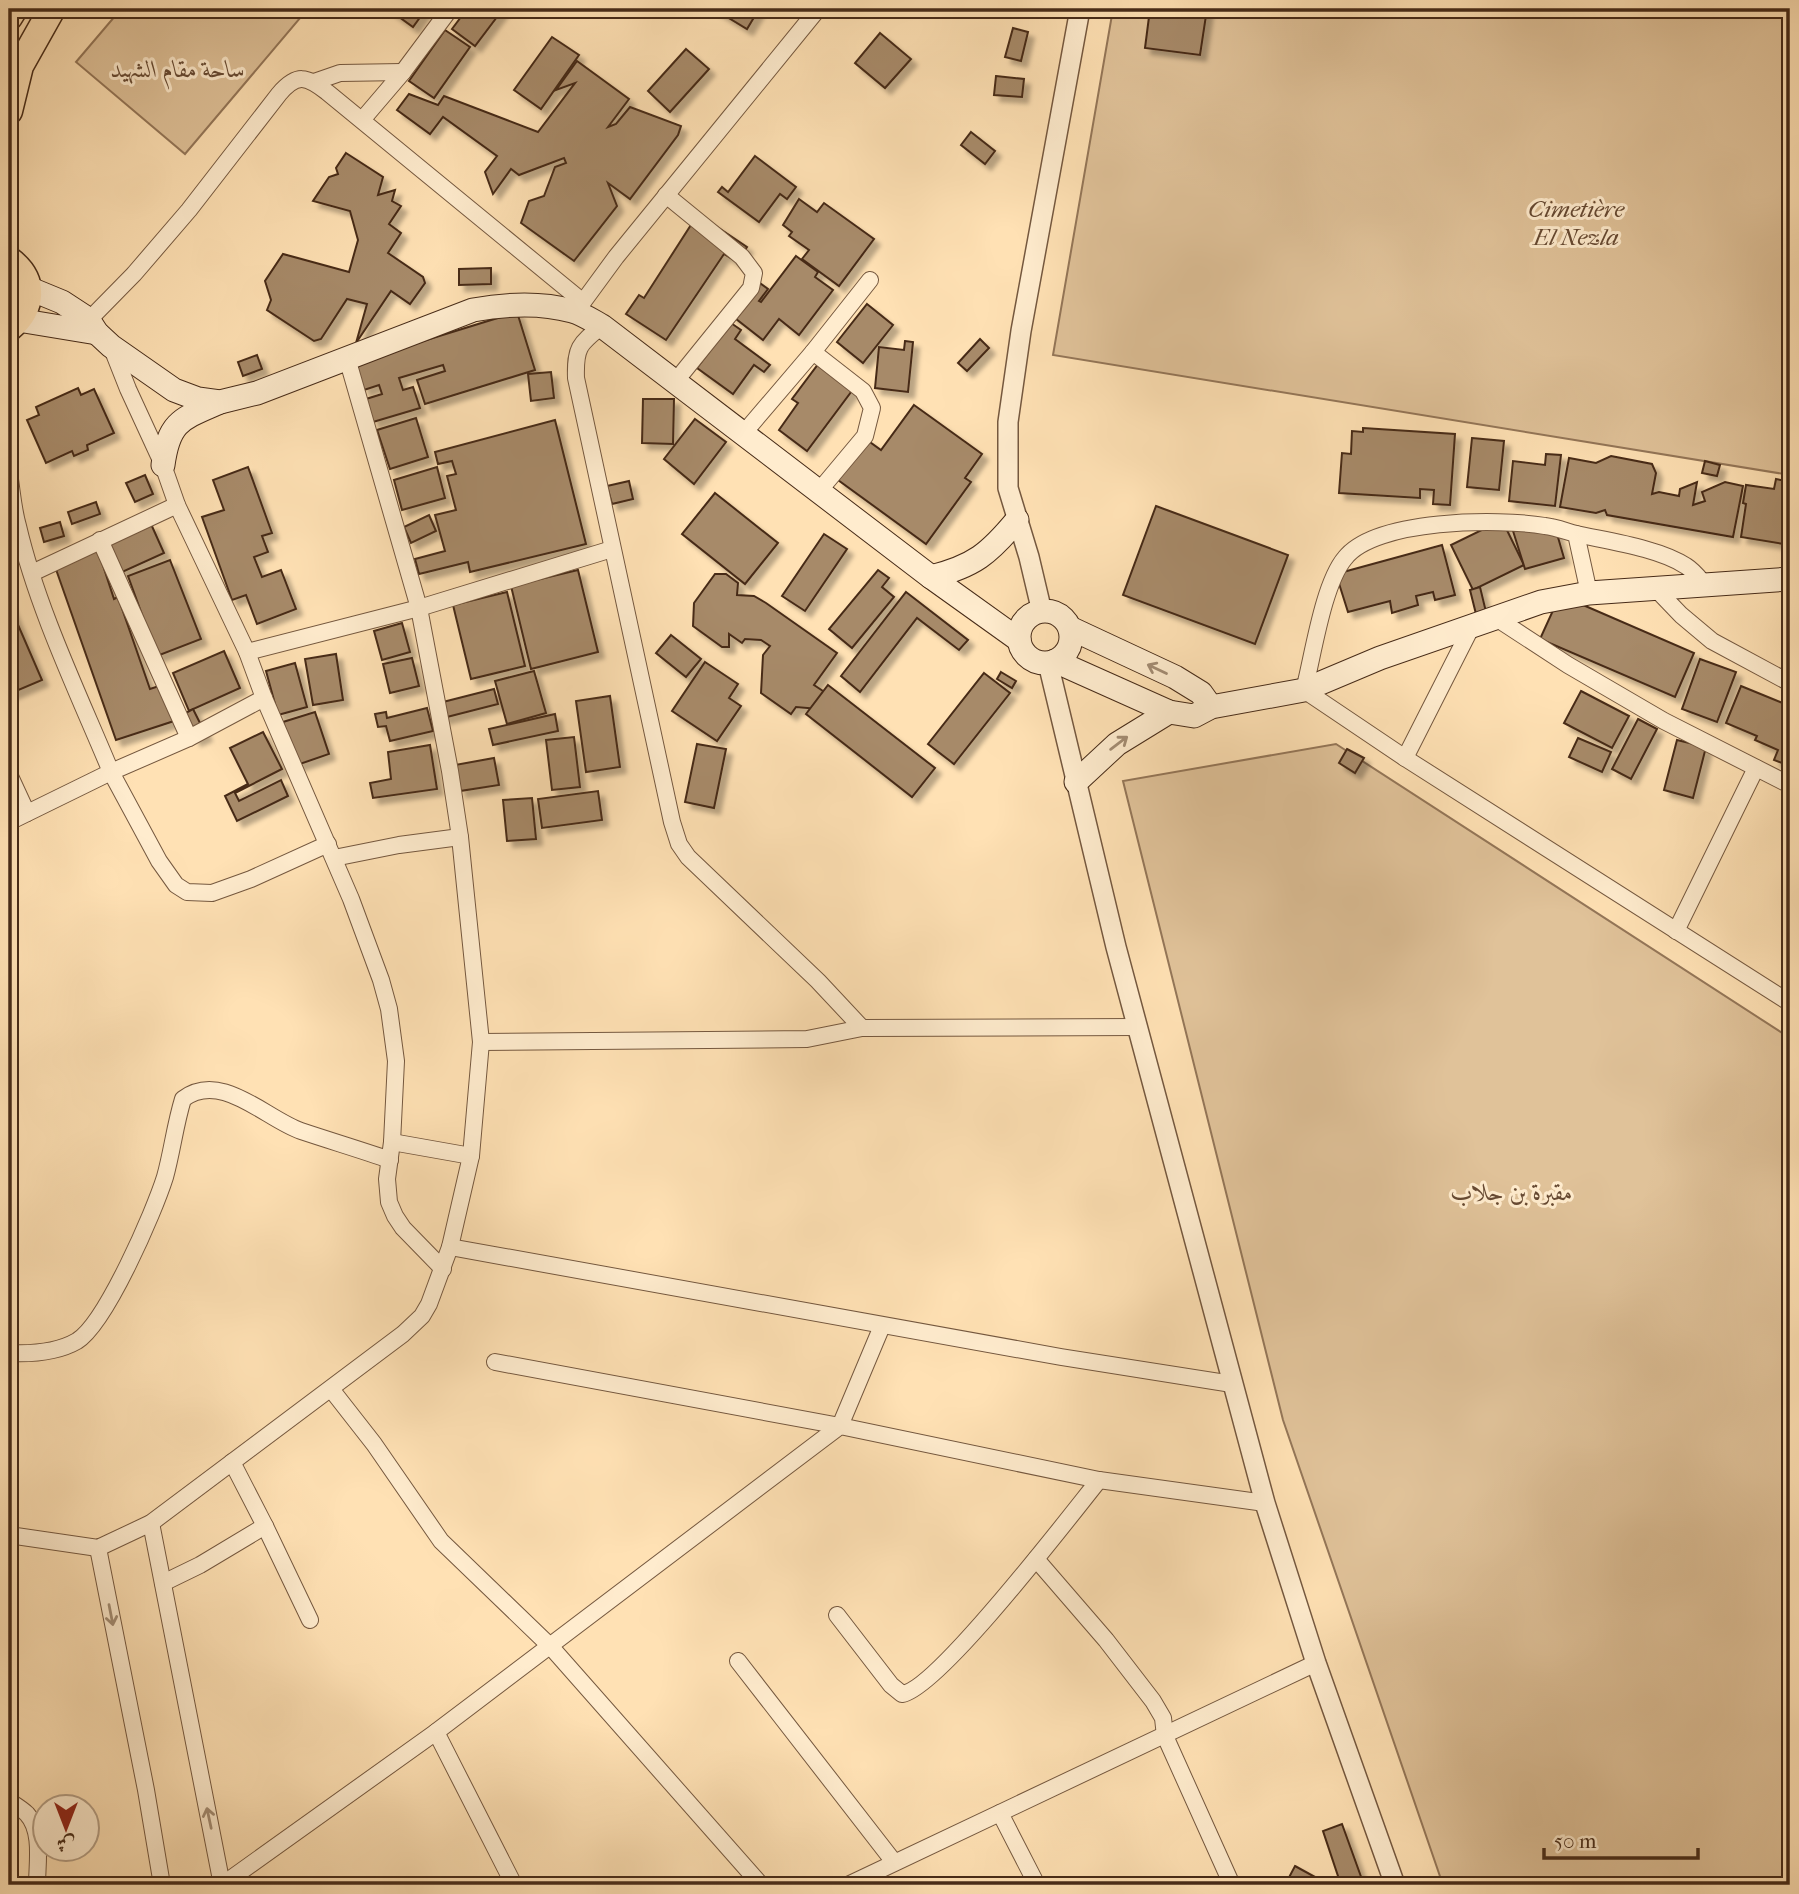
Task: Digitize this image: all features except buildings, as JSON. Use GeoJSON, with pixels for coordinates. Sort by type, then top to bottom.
{"type":"FeatureCollection","features":[{"type":"Feature","properties":{"kind":"main road"},"geometry":{"type":"LineString","coordinates":[[9,17],[14,9]]}},
{"type":"Feature","properties":{"kind":"main road"},"geometry":{"type":"LineString","coordinates":[[9,111],[20,66],[52,9]]}},
{"type":"Feature","properties":{"kind":"main road"},"geometry":{"type":"LineString","coordinates":[[9,260],[24,276],[28,288],[28,300],[14,324],[94,332]]}},
{"type":"Feature","properties":{"kind":"main road"},"geometry":{"type":"LineString","coordinates":[[28,288],[62,302],[94,332],[174,390],[198,399],[220,402]]}},
{"type":"Feature","properties":{"kind":"main road"},"geometry":{"type":"LineString","coordinates":[[163,465],[170,433],[179,422],[220,402],[257,393],[473,310],[501,305],[579,307],[931,577],[1019,640]]}},
{"type":"Feature","properties":{"kind":"main road"},"geometry":{"type":"LineString","coordinates":[[931,577],[961,569],[980,558],[997,544],[1017,520]]}},
{"type":"Feature","properties":{"kind":"main road"},"geometry":{"type":"LineString","coordinates":[[1211,707],[1202,692],[1070,628],[1059,615],[1042,612],[1027,619],[1022,625],[1019,640],[1021,648],[1032,660],[1051,662],[1169,712],[1194,716],[1211,707],[1304,690],[1380,658],[1541,602],[1589,593],[1790,579]]}},
{"type":"Feature","properties":{"kind":"main road"},"geometry":{"type":"LineString","coordinates":[[1051,662],[1067,651],[1070,628]]}},
{"type":"Feature","properties":{"kind":"main road"},"geometry":{"type":"LineString","coordinates":[[1076,782],[1117,744],[1169,712]]}},
{"type":"Feature","properties":{"kind":"street"},"geometry":{"type":"LineString","coordinates":[[362,120],[403,72],[450,9]]}},
{"type":"Feature","properties":{"kind":"street"},"geometry":{"type":"LineString","coordinates":[[443,1269],[403,1228],[389,1202],[387,1179],[392,1142],[396,1061],[389,1009],[351,899],[264,698],[247,652],[177,505],[163,465],[128,389],[94,332],[129,279],[167,236],[288,83],[297,79],[314,82],[362,120],[579,307],[666,195],[818,9]]}},
{"type":"Feature","properties":{"kind":"street"},"geometry":{"type":"LineString","coordinates":[[1042,612],[1008,488],[1007,446],[1012,388],[1080,9]]}},
{"type":"Feature","properties":{"kind":"street"},"geometry":{"type":"LineString","coordinates":[[314,82],[340,73],[403,72]]}},
{"type":"Feature","properties":{"kind":"street"},"geometry":{"type":"LineString","coordinates":[[666,195],[741,257],[754,273],[751,288],[675,382]]}},
{"type":"Feature","properties":{"kind":"street"},"geometry":{"type":"LineString","coordinates":[[743,434],[870,280]]}},
{"type":"Feature","properties":{"kind":"street"},"geometry":{"type":"LineString","coordinates":[[602,326],[581,342],[576,356],[576,379],[679,844],[688,857],[818,981],[862,1028]]}},
{"type":"Feature","properties":{"kind":"street"},"geometry":{"type":"LineString","coordinates":[[813,352],[863,391],[872,408],[865,436],[819,491]]}},
{"type":"Feature","properties":{"kind":"street"},"geometry":{"type":"LineString","coordinates":[[9,1535],[98,1548],[151,1523],[416,1323],[429,1304],[450,1247],[471,1156],[481,1042],[460,837],[419,608],[347,358]]}},
{"type":"Feature","properties":{"kind":"street"},"geometry":{"type":"LineString","coordinates":[[9,473],[13,528],[68,670],[111,772],[159,861],[176,885],[187,892],[212,893],[331,851],[460,837]]}},
{"type":"Feature","properties":{"kind":"street"},"geometry":{"type":"LineString","coordinates":[[32,573],[177,505]]}},
{"type":"Feature","properties":{"kind":"street"},"geometry":{"type":"LineString","coordinates":[[1705,585],[1693,570],[1683,564],[1642,549],[1544,525],[1487,521],[1416,527],[1361,545],[1345,557],[1334,576],[1304,690],[1405,758],[1790,1003]]}},
{"type":"Feature","properties":{"kind":"street"},"geometry":{"type":"LineString","coordinates":[[1576,534],[1589,593]]}},
{"type":"Feature","properties":{"kind":"street"},"geometry":{"type":"LineString","coordinates":[[100,540],[189,738]]}},
{"type":"Feature","properties":{"kind":"street"},"geometry":{"type":"LineString","coordinates":[[247,652],[419,608],[612,550]]}},
{"type":"Feature","properties":{"kind":"street"},"geometry":{"type":"LineString","coordinates":[[1657,590],[1712,641],[1790,683]]}},
{"type":"Feature","properties":{"kind":"street"},"geometry":{"type":"LineString","coordinates":[[1496,618],[1568,666],[1664,721],[1790,785]]}},
{"type":"Feature","properties":{"kind":"street"},"geometry":{"type":"LineString","coordinates":[[1405,758],[1472,626]]}},
{"type":"Feature","properties":{"kind":"street"},"geometry":{"type":"LineString","coordinates":[[1051,662],[1076,782],[1137,1027],[1265,1503],[1317,1663],[1395,1885]]}},
{"type":"Feature","properties":{"kind":"street"},"geometry":{"type":"LineString","coordinates":[[9,822],[111,772],[189,738],[264,698]]}},
{"type":"Feature","properties":{"kind":"street"},"geometry":{"type":"LineString","coordinates":[[1676,931],[1756,768]]}},
{"type":"Feature","properties":{"kind":"street"},"geometry":{"type":"LineString","coordinates":[[9,774],[27,813]]}},
{"type":"Feature","properties":{"kind":"street"},"geometry":{"type":"LineString","coordinates":[[481,1042],[807,1039],[862,1028],[1137,1027]]}},
{"type":"Feature","properties":{"kind":"street"},"geometry":{"type":"LineString","coordinates":[[9,1353],[29,1354],[60,1347],[77,1341],[93,1325],[109,1300],[140,1237],[165,1177],[183,1099],[190,1094],[202,1089],[219,1091],[255,1105],[299,1130],[390,1160]]}},
{"type":"Feature","properties":{"kind":"street"},"geometry":{"type":"LineString","coordinates":[[392,1142],[471,1156]]}},
{"type":"Feature","properties":{"kind":"street"},"geometry":{"type":"LineString","coordinates":[[450,1247],[882,1326],[1232,1384]]}},
{"type":"Feature","properties":{"kind":"street"},"geometry":{"type":"LineString","coordinates":[[151,1523],[222,1885],[551,1647],[840,1426],[882,1326]]}},
{"type":"Feature","properties":{"kind":"street"},"geometry":{"type":"LineString","coordinates":[[495,1362],[840,1426],[1100,1480],[1265,1503]]}},
{"type":"Feature","properties":{"kind":"street"},"geometry":{"type":"LineString","coordinates":[[331,1389],[374,1444],[441,1541],[551,1647],[761,1885]]}},
{"type":"Feature","properties":{"kind":"street"},"geometry":{"type":"LineString","coordinates":[[232,1461],[310,1620]]}},
{"type":"Feature","properties":{"kind":"street"},"geometry":{"type":"LineString","coordinates":[[837,1615],[891,1685],[902,1693],[908,1693],[927,1681],[953,1655],[1100,1480]]}},
{"type":"Feature","properties":{"kind":"street"},"geometry":{"type":"LineString","coordinates":[[163,1583],[200,1565],[265,1526]]}},
{"type":"Feature","properties":{"kind":"street"},"geometry":{"type":"LineString","coordinates":[[98,1548],[162,1885]]}},
{"type":"Feature","properties":{"kind":"street"},"geometry":{"type":"LineString","coordinates":[[1036,1559],[1106,1640],[1163,1718],[1165,1736],[1232,1885]]}},
{"type":"Feature","properties":{"kind":"street"},"geometry":{"type":"LineString","coordinates":[[738,1661],[894,1862]]}},
{"type":"Feature","properties":{"kind":"street"},"geometry":{"type":"LineString","coordinates":[[848,1885],[1317,1663]]}},
{"type":"Feature","properties":{"kind":"street"},"geometry":{"type":"LineString","coordinates":[[436,1732],[514,1885]]}},
{"type":"Feature","properties":{"kind":"street"},"geometry":{"type":"LineString","coordinates":[[9,1801],[26,1814],[34,1825],[37,1836],[37,1885]]}},
{"type":"Feature","properties":{"kind":"street"},"geometry":{"type":"LineString","coordinates":[[1000,1813],[1037,1885]]}},
{"type":"Feature","properties":{"kind":"green space","name":"ساحة مقام الشهيد"},"geometry":{"type":"Polygon","coordinates":[[[121,9],[306,11],[185,154],[76,62],[121,9]]]}},
{"type":"Feature","properties":{"kind":"green space","name":"Cimetière El Nezla"},"geometry":{"type":"Polygon","coordinates":[[[1113,9],[1790,9],[1790,475],[1053,355],[1113,9]]]}},
{"type":"Feature","properties":{"kind":"green space","name":"مقبرة بن جلاب"},"geometry":{"type":"Polygon","coordinates":[[[1336,744],[1790,1038],[1790,1885],[1443,1885],[1283,1420],[1123,781],[1336,744]]]}}]}
